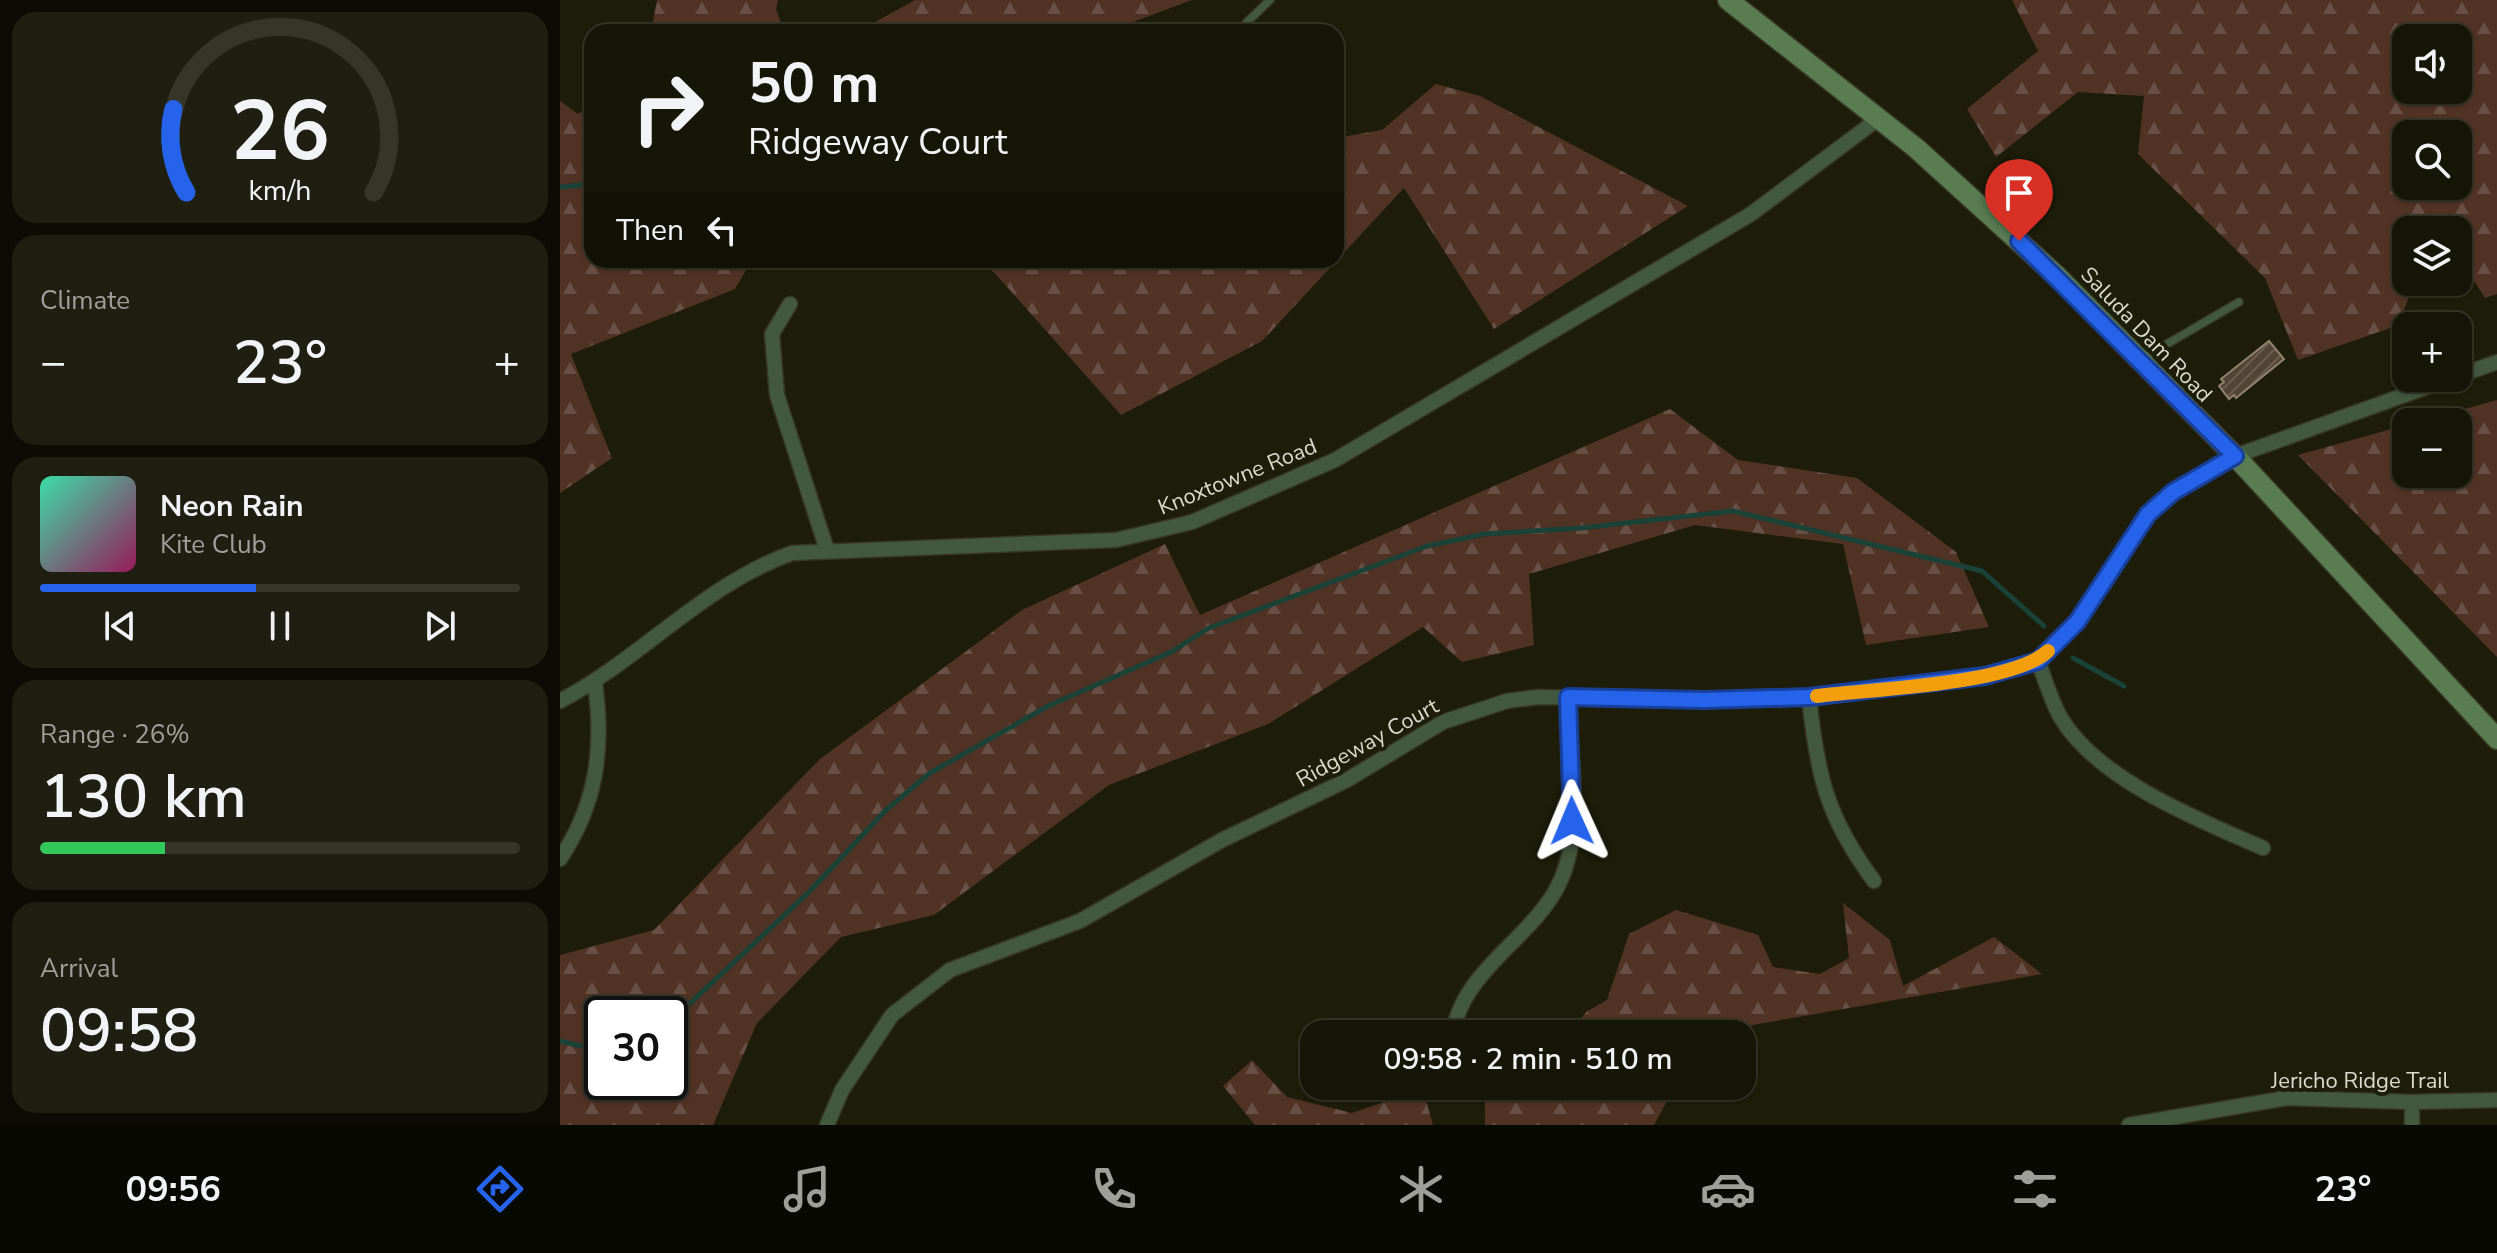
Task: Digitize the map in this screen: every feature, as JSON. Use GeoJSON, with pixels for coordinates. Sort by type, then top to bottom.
{"type":"FeatureCollection","features":[{"type":"Feature","properties":{"kind":"street","name":"Saluda Dam Road"},"geometry":{"type":"LineString","coordinates":[[1728,0],[1878,119],[2058,277],[2235,456],[2497,739]]}},
{"type":"Feature","properties":{"kind":"street","name":"Knoxtowne Road"},"geometry":{"type":"LineString","coordinates":[[560,701],[595,683],[692,607],[743,573],[792,553],[1002,547],[1116,540],[1192,522],[1234,505],[1335,460],[1751,214],[1878,119]]}},
{"type":"Feature","properties":{"kind":"street"},"geometry":{"type":"LineString","coordinates":[[790,304],[772,334],[777,395],[827,550]]}},
{"type":"Feature","properties":{"kind":"street"},"geometry":{"type":"LineString","coordinates":[[2472,371],[2497,362]]}},
{"type":"Feature","properties":{"kind":"street","name":"Ridgeway Court"},"geometry":{"type":"LineString","coordinates":[[827,1125],[849,1077],[892,1015],[950,970],[1080,921],[1222,840],[1347,780],[1443,722],[1507,701],[1568,697],[1719,700],[1809,697],[1985,676],[2038,661],[2077,622],[2148,514],[2173,492],[2235,456],[2413,392]]}},
{"type":"Feature","properties":{"kind":"street"},"geometry":{"type":"LineString","coordinates":[[2038,661],[2061,719],[2091,753],[2169,804],[2263,848]]}},
{"type":"Feature","properties":{"kind":"street"},"geometry":{"type":"LineString","coordinates":[[560,859],[576,834],[596,777],[600,746],[595,683]]}},
{"type":"Feature","properties":{"kind":"street"},"geometry":{"type":"LineString","coordinates":[[1455,1020],[1472,988],[1524,932],[1557,888],[1565,870],[1572,821],[1568,697]]}},
{"type":"Feature","properties":{"kind":"street"},"geometry":{"type":"LineString","coordinates":[[1809,697],[1822,784],[1832,816],[1847,845],[1874,881]]}},
{"type":"Feature","properties":{"kind":"street","name":"Jericho Ridge Trail"},"geometry":{"type":"LineString","coordinates":[[2129,1125],[2287,1098],[2412,1102],[2497,1100]]}},
{"type":"Feature","properties":{"kind":"street"},"geometry":{"type":"LineString","coordinates":[[2412,1102],[2412,1125]]}},
{"type":"Feature","properties":{"kind":"lane"},"geometry":{"type":"LineString","coordinates":[[1246,23],[1270,0]]}},
{"type":"Feature","properties":{"kind":"lane"},"geometry":{"type":"LineString","coordinates":[[2138,361],[2239,302]]}},
{"type":"Feature","properties":{"kind":"green space"},"geometry":{"type":"Polygon","coordinates":[[[657,0],[778,0],[776,9],[781,24],[652,24],[657,0]]]}},
{"type":"Feature","properties":{"kind":"green space"},"geometry":{"type":"Polygon","coordinates":[[[915,0],[1192,0],[1128,24],[872,24],[915,0]]]}},
{"type":"Feature","properties":{"kind":"green space"},"geometry":{"type":"Polygon","coordinates":[[[2012,0],[2497,0],[2497,294],[2485,298],[2472,277],[2472,216],[2392,216],[2392,296],[2409,296],[2403,312],[2392,312],[2392,327],[2298,360],[2265,278],[2138,154],[2144,96],[2078,92],[1996,157],[1967,109],[2038,51],[2012,0]]]}},
{"type":"Feature","properties":{"kind":"green space"},"geometry":{"type":"Polygon","coordinates":[[[1436,84],[1480,96],[1688,206],[1494,329],[1404,188],[1344,253],[1344,137],[1382,130],[1436,84]]]}},
{"type":"Feature","properties":{"kind":"green space"},"geometry":{"type":"Polygon","coordinates":[[[560,101],[578,114],[584,110],[584,268],[747,268],[735,289],[571,354],[612,458],[560,493],[560,101]]]}},
{"type":"Feature","properties":{"kind":"green space"},"geometry":{"type":"Polygon","coordinates":[[[990,268],[1330,268],[1262,341],[1121,415],[990,268]]]}},
{"type":"Feature","properties":{"kind":"green space"},"geometry":{"type":"Polygon","coordinates":[[[2497,400],[2497,657],[2298,455],[2392,429],[2392,488],[2472,488],[2472,408],[2468,408],[2497,400]]]}},
{"type":"Feature","properties":{"kind":"green space"},"geometry":{"type":"Polygon","coordinates":[[[1670,409],[1738,460],[1857,478],[1956,552],[1989,627],[1866,645],[1843,544],[1695,525],[1529,574],[1534,645],[1462,662],[1423,627],[1268,724],[1109,785],[934,915],[841,937],[757,1023],[713,1125],[560,1125],[560,955],[654,930],[820,759],[1022,610],[1165,544],[1200,615],[1670,409]]]}},
{"type":"Feature","properties":{"kind":"green space"},"geometry":{"type":"Polygon","coordinates":[[[1843,903],[1890,940],[1903,986],[1994,937],[2042,974],[1756,1024],[1756,1020],[1580,1020],[1586,1012],[1607,1000],[1629,934],[1676,910],[1758,935],[1773,967],[1820,974],[1849,958],[1843,903]]]}},
{"type":"Feature","properties":{"kind":"green space"},"geometry":{"type":"Polygon","coordinates":[[[1252,1060],[1287,1097],[1352,1113],[1390,1100],[1426,1100],[1433,1125],[1255,1125],[1223,1086],[1252,1060]]]}},
{"type":"Feature","properties":{"kind":"green space"},"geometry":{"type":"Polygon","coordinates":[[[1485,1100],[1667,1100],[1654,1125],[1485,1125],[1485,1100]]]}},
{"type":"Feature","properties":{"kind":"building"},"geometry":{"type":"Polygon","coordinates":[[[2269,341],[2284,359],[2236,398],[2234,395],[2229,399],[2219,386],[2224,382],[2221,379],[2269,341]]]}},
{"type":"Feature","properties":{"kind":"waterway"},"geometry":{"type":"LineString","coordinates":[[560,187],[584,185]]}},
{"type":"Feature","properties":{"kind":"waterway"},"geometry":{"type":"LineString","coordinates":[[688,1005],[809,892],[885,811],[930,773],[1048,706],[1171,652],[1209,628],[1427,546],[1484,534],[1581,528],[1733,511],[1982,571],[2044,626]]}},
{"type":"Feature","properties":{"kind":"waterway"},"geometry":{"type":"LineString","coordinates":[[2073,658],[2124,686]]}},
{"type":"Feature","properties":{"kind":"waterway"},"geometry":{"type":"LineString","coordinates":[[560,1041],[584,1047]]}},
{"type":"Feature","properties":{"kind":"slow traffic"},"geometry":{"type":"LineString","coordinates":[[1817,696],[1985,676],[2038,661],[2048,651]]}},
{"type":"Feature","properties":{"kind":"route"},"geometry":{"type":"LineString","coordinates":[[1572,821],[1568,697],[1704,700],[1809,697],[1985,676],[2038,661],[2077,622],[2148,514],[2173,492],[2235,456],[2019,241]]}}]}
